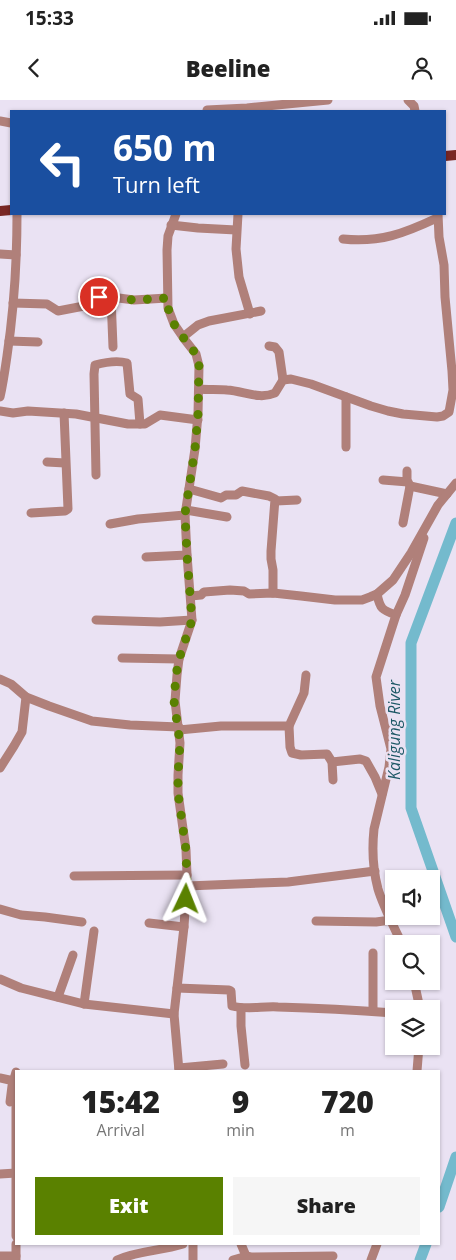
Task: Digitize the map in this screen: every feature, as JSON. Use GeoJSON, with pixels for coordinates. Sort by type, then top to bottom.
{"type":"FeatureCollection","features":[{"type":"Feature","properties":{"kind":"street"},"geometry":{"type":"LineString","coordinates":[[207,108],[247,108],[328,100]]}},
{"type":"Feature","properties":{"kind":"street"},"geometry":{"type":"LineString","coordinates":[[408,100],[414,106],[415,110]]}},
{"type":"Feature","properties":{"kind":"street"},"geometry":{"type":"LineString","coordinates":[[0,397],[13,303],[17,215]]}},
{"type":"Feature","properties":{"kind":"street"},"geometry":{"type":"LineString","coordinates":[[176,215],[168,236],[168,308],[174,324],[187,334],[198,360],[203,389],[195,449],[193,491],[188,511],[187,555],[193,596],[192,620],[179,659],[174,701],[182,729],[178,793],[186,850],[187,875],[192,885],[184,927],[174,1014],[179,1070],[223,1064]]}},
{"type":"Feature","properties":{"kind":"street"},"geometry":{"type":"LineString","coordinates":[[238,215],[236,249],[239,277],[250,314]]}},
{"type":"Feature","properties":{"kind":"street"},"geometry":{"type":"LineString","coordinates":[[283,380],[291,379],[312,384],[371,406],[403,414],[437,417],[449,412],[454,390],[438,216],[392,237],[380,239],[343,239]]}},
{"type":"Feature","properties":{"kind":"street"},"geometry":{"type":"LineString","coordinates":[[171,225],[236,230]]}},
{"type":"Feature","properties":{"kind":"street"},"geometry":{"type":"LineString","coordinates":[[0,254],[16,255]]}},
{"type":"Feature","properties":{"kind":"street"},"geometry":{"type":"LineString","coordinates":[[13,303],[47,304],[58,311],[84,306],[94,298],[99,297],[134,300],[168,298]]}},
{"type":"Feature","properties":{"kind":"street"},"geometry":{"type":"LineString","coordinates":[[111,297],[113,347]]}},
{"type":"Feature","properties":{"kind":"street"},"geometry":{"type":"LineString","coordinates":[[187,334],[204,322],[261,311]]}},
{"type":"Feature","properties":{"kind":"street"},"geometry":{"type":"LineString","coordinates":[[9,341],[38,342]]}},
{"type":"Feature","properties":{"kind":"street"},"geometry":{"type":"LineString","coordinates":[[203,389],[228,390],[258,396],[275,394],[283,380],[279,352],[275,347],[269,346]]}},
{"type":"Feature","properties":{"kind":"street"},"geometry":{"type":"LineString","coordinates":[[96,475],[95,365],[106,362],[124,362],[128,364],[130,394],[139,400],[140,424]]}},
{"type":"Feature","properties":{"kind":"street"},"geometry":{"type":"LineString","coordinates":[[346,397],[346,447]]}},
{"type":"Feature","properties":{"kind":"street"},"geometry":{"type":"LineString","coordinates":[[0,411],[13,413],[28,411],[64,413],[128,424],[148,423],[160,415],[198,420]]}},
{"type":"Feature","properties":{"kind":"street"},"geometry":{"type":"LineString","coordinates":[[30,513],[65,511],[68,509],[64,413]]}},
{"type":"Feature","properties":{"kind":"street"},"geometry":{"type":"LineString","coordinates":[[47,462],[65,462]]}},
{"type":"Feature","properties":{"kind":"street"},"geometry":{"type":"LineString","coordinates":[[403,523],[408,484],[407,472]]}},
{"type":"Feature","properties":{"kind":"street"},"geometry":{"type":"LineString","coordinates":[[383,480],[447,494]]}},
{"type":"Feature","properties":{"kind":"street"},"geometry":{"type":"LineString","coordinates":[[193,596],[204,592],[244,590],[249,594],[273,593],[335,600],[362,600],[377,594],[393,580],[411,553],[438,505],[456,482]]}},
{"type":"Feature","properties":{"kind":"street"},"geometry":{"type":"LineString","coordinates":[[193,491],[222,498],[226,495],[236,495],[242,491],[269,496],[276,499],[276,501],[297,500]]}},
{"type":"Feature","properties":{"kind":"street"},"geometry":{"type":"LineString","coordinates":[[273,593],[271,559],[276,501]]}},
{"type":"Feature","properties":{"kind":"street"},"geometry":{"type":"LineString","coordinates":[[110,524],[188,511],[227,517]]}},
{"type":"Feature","properties":{"kind":"street"},"geometry":{"type":"LineString","coordinates":[[385,906],[378,890],[373,836],[389,767],[391,749],[380,706],[376,677],[396,614],[405,595],[424,538],[426,526]]}},
{"type":"Feature","properties":{"kind":"street"},"geometry":{"type":"LineString","coordinates":[[146,557],[187,555]]}},
{"type":"Feature","properties":{"kind":"street"},"geometry":{"type":"LineString","coordinates":[[377,594],[379,605],[382,609],[396,614]]}},
{"type":"Feature","properties":{"kind":"street"},"geometry":{"type":"LineString","coordinates":[[96,620],[160,622],[192,620]]}},
{"type":"Feature","properties":{"kind":"street"},"geometry":{"type":"LineString","coordinates":[[122,658],[179,659]]}},
{"type":"Feature","properties":{"kind":"street"},"geometry":{"type":"LineString","coordinates":[[306,675],[304,693],[289,726],[290,747],[292,753],[325,754],[329,756],[332,762],[333,780]]}},
{"type":"Feature","properties":{"kind":"street"},"geometry":{"type":"LineString","coordinates":[[0,679],[15,687],[26,696],[49,706],[92,720],[182,729],[221,726],[289,726]]}},
{"type":"Feature","properties":{"kind":"street"},"geometry":{"type":"LineString","coordinates":[[0,768],[22,732],[26,696]]}},
{"type":"Feature","properties":{"kind":"street"},"geometry":{"type":"LineString","coordinates":[[332,762],[366,761],[382,794]]}},
{"type":"Feature","properties":{"kind":"street"},"geometry":{"type":"LineString","coordinates":[[192,885],[288,882],[375,870]]}},
{"type":"Feature","properties":{"kind":"street"},"geometry":{"type":"LineString","coordinates":[[74,876],[187,875]]}},
{"type":"Feature","properties":{"kind":"street"},"geometry":{"type":"LineString","coordinates":[[0,909],[21,915],[45,916],[82,922]]}},
{"type":"Feature","properties":{"kind":"street"},"geometry":{"type":"LineString","coordinates":[[316,921],[385,921]]}},
{"type":"Feature","properties":{"kind":"street"},"geometry":{"type":"LineString","coordinates":[[149,924],[184,927]]}},
{"type":"Feature","properties":{"kind":"street"},"geometry":{"type":"LineString","coordinates":[[84,1004],[94,932]]}},
{"type":"Feature","properties":{"kind":"street"},"geometry":{"type":"LineString","coordinates":[[373,953],[373,1011]]}},
{"type":"Feature","properties":{"kind":"street"},"geometry":{"type":"LineString","coordinates":[[58,997],[73,955]]}},
{"type":"Feature","properties":{"kind":"street"},"geometry":{"type":"LineString","coordinates":[[0,979],[21,988],[84,1004],[174,1014]]}},
{"type":"Feature","properties":{"kind":"street"},"geometry":{"type":"LineString","coordinates":[[177,988],[229,990],[231,991],[232,1006],[241,1008],[268,1006],[385,1012]]}},
{"type":"Feature","properties":{"kind":"street"},"geometry":{"type":"LineString","coordinates":[[241,1008],[240,1026],[245,1065]]}},
{"type":"Feature","properties":{"kind":"street"},"geometry":{"type":"LineString","coordinates":[[417,1070],[418,1055]]}},
{"type":"Feature","properties":{"kind":"street"},"geometry":{"type":"LineString","coordinates":[[0,1078],[15,1073]]}},
{"type":"Feature","properties":{"kind":"street"},"geometry":{"type":"LineString","coordinates":[[15,1088],[15,1122]]}},
{"type":"Feature","properties":{"kind":"street"},"geometry":{"type":"LineString","coordinates":[[0,1102],[14,1103]]}},
{"type":"Feature","properties":{"kind":"street"},"geometry":{"type":"LineString","coordinates":[[0,1174],[15,1173]]}},
{"type":"Feature","properties":{"kind":"street"},"geometry":{"type":"LineString","coordinates":[[0,1256],[16,1258],[16,1245]]}},
{"type":"Feature","properties":{"kind":"street"},"geometry":{"type":"LineString","coordinates":[[117,1260],[147,1251],[179,1245]]}},
{"type":"Feature","properties":{"kind":"street"},"geometry":{"type":"LineString","coordinates":[[192,1245],[193,1260]]}},
{"type":"Feature","properties":{"kind":"street"},"geometry":{"type":"LineString","coordinates":[[241,1245],[247,1256]]}},
{"type":"Feature","properties":{"kind":"street"},"geometry":{"type":"LineString","coordinates":[[371,1260],[377,1245]]}},
{"type":"Feature","properties":{"kind":"street"},"geometry":{"type":"LineString","coordinates":[[233,1260],[247,1256],[333,1256]]}},
{"type":"Feature","properties":{"kind":"waterway","name":"Kaligung River"},"geometry":{"type":"LineString","coordinates":[[456,523],[411,643],[411,808],[456,937]]}},
{"type":"Feature","properties":{"kind":"waterway","name":"Kaligung River"},"geometry":{"type":"LineString","coordinates":[[440,1204],[456,1157]]}},
{"type":"Feature","properties":{"kind":"waterway","name":"Kaligung River"},"geometry":{"type":"LineString","coordinates":[[420,1260],[426,1245]]}},
{"type":"Feature","properties":{"kind":"route"},"geometry":{"type":"LineString","coordinates":[[99,297],[126,300],[168,298],[168,308],[174,324],[196,354],[199,366],[195,449],[185,514],[192,620],[179,659],[174,701],[178,718],[180,743],[178,793],[186,850],[186,899]]}}]}
